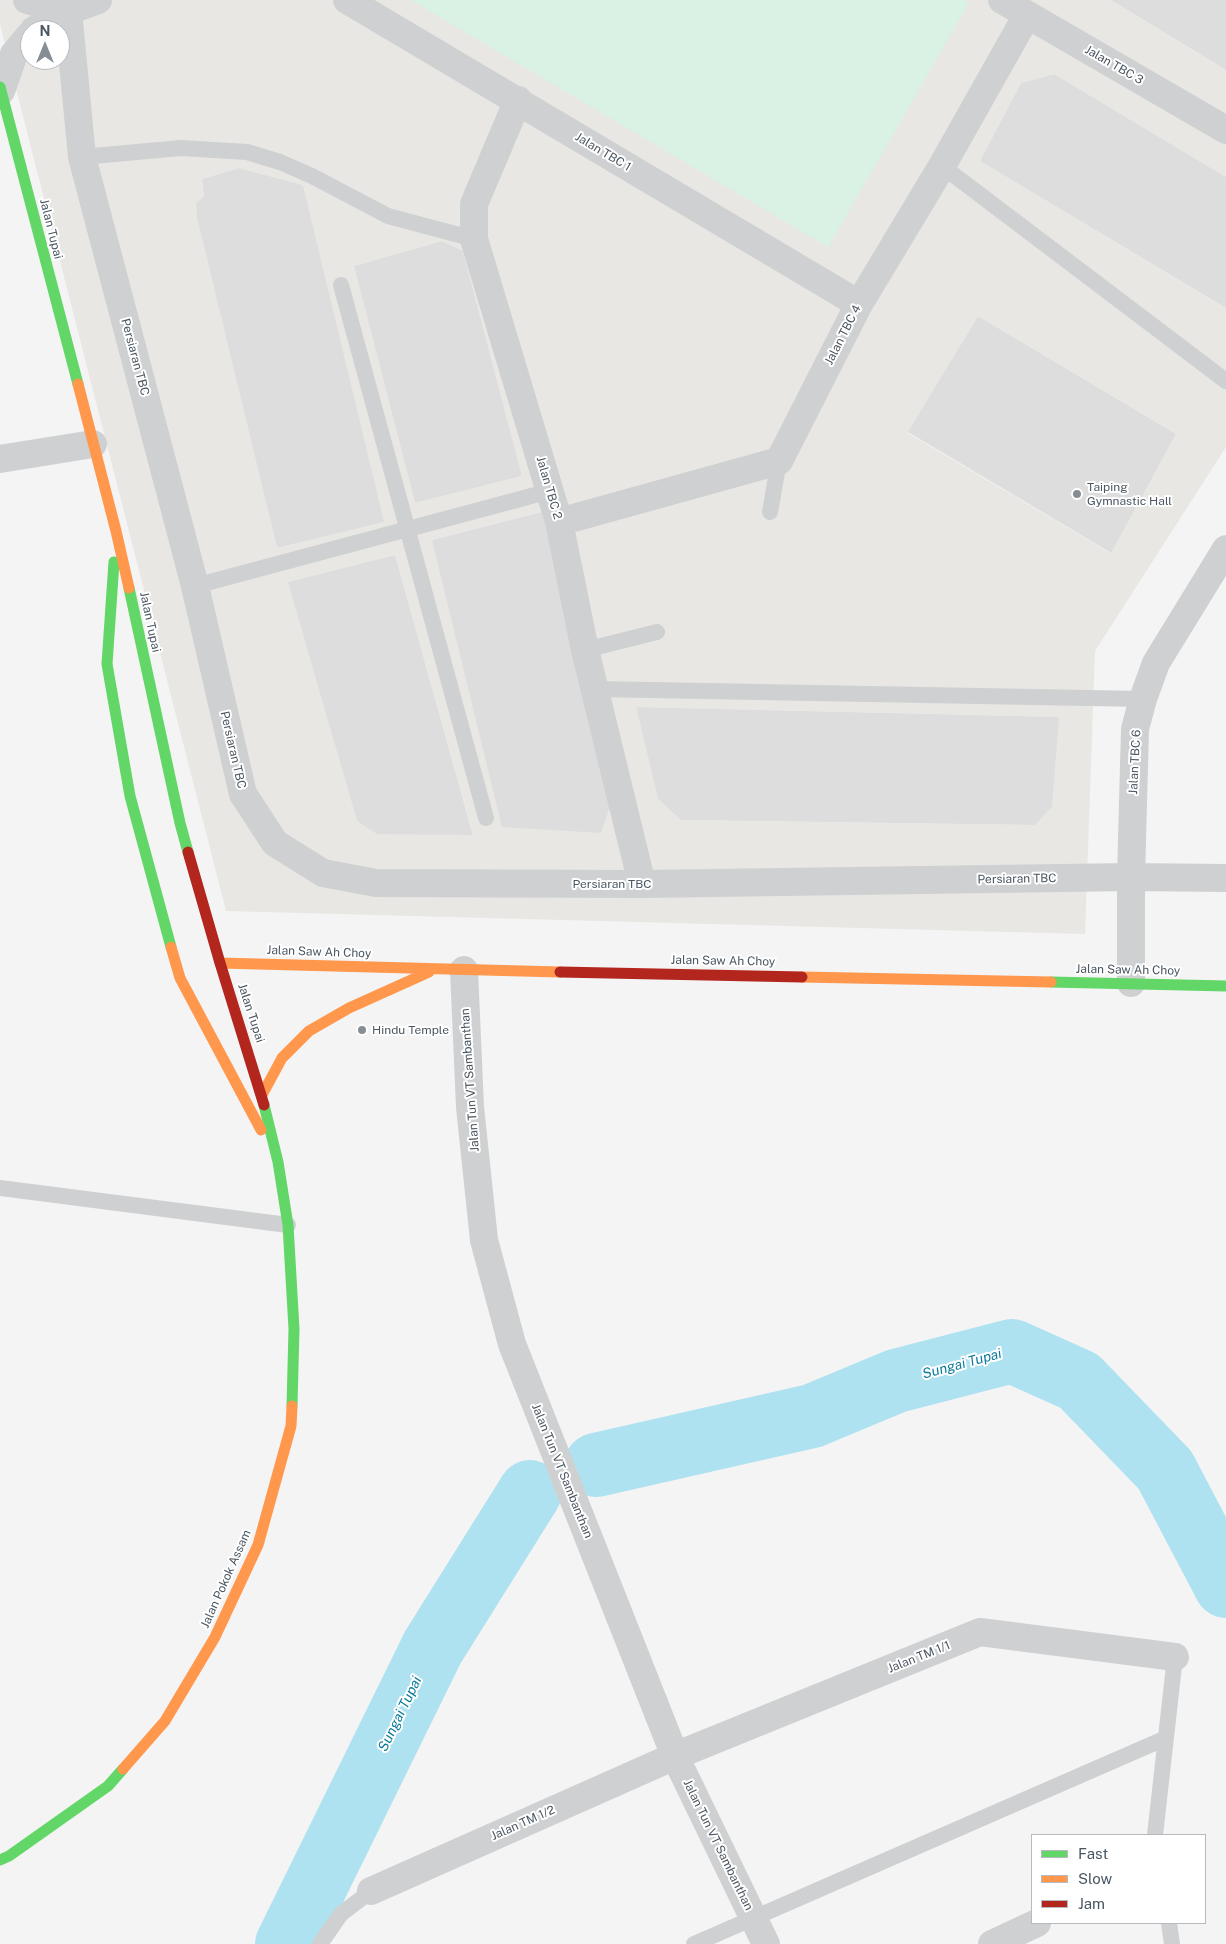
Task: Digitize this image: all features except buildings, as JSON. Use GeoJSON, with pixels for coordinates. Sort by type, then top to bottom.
{"type":"FeatureCollection","features":[{"type":"Feature","properties":{"kind":"street"},"geometry":{"type":"LineString","coordinates":[[27,0],[68,11]]}},
{"type":"Feature","properties":{"kind":"street"},"geometry":{"type":"LineString","coordinates":[[52,20],[68,11],[98,0]]}},
{"type":"Feature","properties":{"kind":"street","name":"Jalan TBC 1"},"geometry":{"type":"LineString","coordinates":[[347,0],[859,304]]}},
{"type":"Feature","properties":{"kind":"street","name":"Jalan TBC 3"},"geometry":{"type":"LineString","coordinates":[[1002,0],[1032,7],[1226,130]]}},
{"type":"Feature","properties":{"kind":"street","name":"Jalan TBC 4"},"geometry":{"type":"LineString","coordinates":[[779,461],[859,304],[942,166],[1032,7]]}},
{"type":"Feature","properties":{"kind":"street","name":"Persiaran TBC"},"geometry":{"type":"LineString","coordinates":[[68,11],[82,157],[195,586],[243,794],[275,843],[323,873],[376,883],[642,884],[1131,877],[1226,878]]}},
{"type":"Feature","properties":{"kind":"street"},"geometry":{"type":"LineString","coordinates":[[1,89],[14,54],[20,46]]}},
{"type":"Feature","properties":{"kind":"street","name":"Jalan Tupai"},"geometry":{"type":"LineString","coordinates":[[1,89],[116,531],[180,822],[220,963],[262,1094],[278,1162]]}},
{"type":"Feature","properties":{"kind":"street","name":"Jalan TBC 2"},"geometry":{"type":"LineString","coordinates":[[518,100],[474,204],[474,239],[559,522],[585,650],[642,884]]}},
{"type":"Feature","properties":{"kind":"street"},"geometry":{"type":"LineString","coordinates":[[0,460],[92,444]]}},
{"type":"Feature","properties":{"kind":"street"},"geometry":{"type":"LineString","coordinates":[[559,522],[779,461]]}},
{"type":"Feature","properties":{"kind":"street"},"geometry":{"type":"LineString","coordinates":[[116,531],[107,664],[130,796],[180,978],[278,1162]]}},
{"type":"Feature","properties":{"kind":"street","name":"Jalan TBC 6"},"geometry":{"type":"LineString","coordinates":[[1131,983],[1131,877],[1136,729],[1142,699],[1156,663],[1226,549]]}},
{"type":"Feature","properties":{"kind":"street","name":"Jalan Saw Ah Choy"},"geometry":{"type":"LineString","coordinates":[[220,963],[435,970],[1226,986]]}},
{"type":"Feature","properties":{"kind":"street"},"geometry":{"type":"LineString","coordinates":[[262,1094],[282,1058],[308,1031],[349,1008],[435,970]]}},
{"type":"Feature","properties":{"kind":"street","name":"Jalan Tun VT Sambanthan"},"geometry":{"type":"LineString","coordinates":[[464,970],[470,1107],[484,1240],[512,1344],[675,1756],[766,1944]]}},
{"type":"Feature","properties":{"kind":"street","name":"Jalan Pokok Assam"},"geometry":{"type":"LineString","coordinates":[[0,1860],[9,1856],[108,1786],[165,1721],[215,1637],[258,1545],[291,1426],[294,1329],[288,1225],[278,1162]]}},
{"type":"Feature","properties":{"kind":"street","name":"Jalan TM 1/1"},"geometry":{"type":"LineString","coordinates":[[675,1756],[980,1632],[1175,1658]]}},
{"type":"Feature","properties":{"kind":"street","name":"Jalan TM 1/2"},"geometry":{"type":"LineString","coordinates":[[371,1890],[675,1756]]}},
{"type":"Feature","properties":{"kind":"street"},"geometry":{"type":"LineString","coordinates":[[992,1944],[1035,1924]]}},
{"type":"Feature","properties":{"kind":"lane"},"geometry":{"type":"LineString","coordinates":[[82,157],[181,148],[247,152],[280,162],[312,176],[388,216],[474,239]]}},
{"type":"Feature","properties":{"kind":"lane"},"geometry":{"type":"LineString","coordinates":[[942,166],[1226,381]]}},
{"type":"Feature","properties":{"kind":"lane"},"geometry":{"type":"LineString","coordinates":[[341,285],[486,818]]}},
{"type":"Feature","properties":{"kind":"lane"},"geometry":{"type":"LineString","coordinates":[[770,512],[779,461]]}},
{"type":"Feature","properties":{"kind":"lane"},"geometry":{"type":"LineString","coordinates":[[195,586],[550,491]]}},
{"type":"Feature","properties":{"kind":"lane"},"geometry":{"type":"LineString","coordinates":[[585,650],[657,632]]}},
{"type":"Feature","properties":{"kind":"lane"},"geometry":{"type":"LineString","coordinates":[[595,689],[1142,699]]}},
{"type":"Feature","properties":{"kind":"lane"},"geometry":{"type":"LineString","coordinates":[[0,1188],[288,1225]]}},
{"type":"Feature","properties":{"kind":"lane"},"geometry":{"type":"LineString","coordinates":[[1155,1834],[1175,1658]]}},
{"type":"Feature","properties":{"kind":"lane"},"geometry":{"type":"LineString","coordinates":[[694,1944],[1166,1738]]}},
{"type":"Feature","properties":{"kind":"lane"},"geometry":{"type":"LineString","coordinates":[[320,1944],[340,1914],[371,1890]]}},
{"type":"Feature","properties":{"kind":"lane"},"geometry":{"type":"LineString","coordinates":[[1169,1924],[1172,1944]]}},
{"type":"Feature","properties":{"kind":"shaded area"},"geometry":{"type":"Polygon","coordinates":[[[0,0],[1111,0],[1226,70],[1226,177],[1054,74],[1021,83],[980,161],[1226,308],[1226,447],[1095,651],[1085,934],[226,911],[0,24],[0,0]],[[239,168],[202,179],[204,197],[197,218],[277,548],[383,522],[303,185],[239,168]],[[442,241],[354,266],[415,503],[522,476],[463,251],[442,241]],[[978,316],[908,433],[1110,553],[1176,434],[978,316]],[[542,512],[432,540],[613,797],[542,512]],[[395,555],[289,582],[357,821],[473,835],[395,555]],[[636,707],[658,799],[681,820],[1035,825],[1052,807],[1058,717],[636,707]]]}},
{"type":"Feature","properties":{"kind":"green space"},"geometry":{"type":"Polygon","coordinates":[[[411,0],[963,0],[969,3],[828,247],[411,0]]]}},
{"type":"Feature","properties":{"kind":"waterway","name":"Sungai Tupai"},"geometry":{"type":"LineString","coordinates":[[596,1465],[812,1416],[896,1381],[1012,1351],[1079,1381],[1165,1470],[1226,1586]]}},
{"type":"Feature","properties":{"kind":"waterway","name":"Sungai Tupai"},"geometry":{"type":"LineString","coordinates":[[287,1944],[433,1647],[530,1492]]}},
{"type":"Feature","properties":{"kind":"traffic: fast"},"geometry":{"type":"LineString","coordinates":[[0,87],[78,384]]}},
{"type":"Feature","properties":{"kind":"traffic: fast"},"geometry":{"type":"LineString","coordinates":[[114,562],[107,664],[130,796],[171,947]]}},
{"type":"Feature","properties":{"kind":"traffic: fast"},"geometry":{"type":"LineString","coordinates":[[129,588],[188,852]]}},
{"type":"Feature","properties":{"kind":"traffic: fast"},"geometry":{"type":"LineString","coordinates":[[1051,982],[1226,986]]}},
{"type":"Feature","properties":{"kind":"traffic: fast"},"geometry":{"type":"LineString","coordinates":[[264,1105],[278,1162],[288,1225],[294,1329],[292,1406]]}},
{"type":"Feature","properties":{"kind":"traffic: fast"},"geometry":{"type":"LineString","coordinates":[[0,1860],[9,1856],[108,1786],[123,1769]]}},
{"type":"Feature","properties":{"kind":"traffic: slow"},"geometry":{"type":"LineString","coordinates":[[78,384],[129,588]]}},
{"type":"Feature","properties":{"kind":"traffic: slow"},"geometry":{"type":"LineString","coordinates":[[171,947],[180,978],[261,1130]]}},
{"type":"Feature","properties":{"kind":"traffic: slow"},"geometry":{"type":"LineString","coordinates":[[220,963],[560,972]]}},
{"type":"Feature","properties":{"kind":"traffic: slow"},"geometry":{"type":"LineString","coordinates":[[262,1095],[282,1058],[309,1031],[349,1008],[429,972]]}},
{"type":"Feature","properties":{"kind":"traffic: slow"},"geometry":{"type":"LineString","coordinates":[[802,977],[1051,982]]}},
{"type":"Feature","properties":{"kind":"traffic: slow"},"geometry":{"type":"LineString","coordinates":[[123,1769],[165,1721],[215,1637],[258,1545],[291,1426],[292,1406]]}},
{"type":"Feature","properties":{"kind":"traffic: jam"},"geometry":{"type":"LineString","coordinates":[[188,852],[264,1105]]}},
{"type":"Feature","properties":{"kind":"traffic: jam"},"geometry":{"type":"LineString","coordinates":[[560,972],[802,977]]}},
{"type":"Feature","properties":{"kind":"place","name":"Taiping Gymnastic Hall"},"geometry":{"type":"Point","coordinates":[1077,494]}},
{"type":"Feature","properties":{"kind":"place","name":"Hindu Temple"},"geometry":{"type":"Point","coordinates":[362,1030]}}]}
